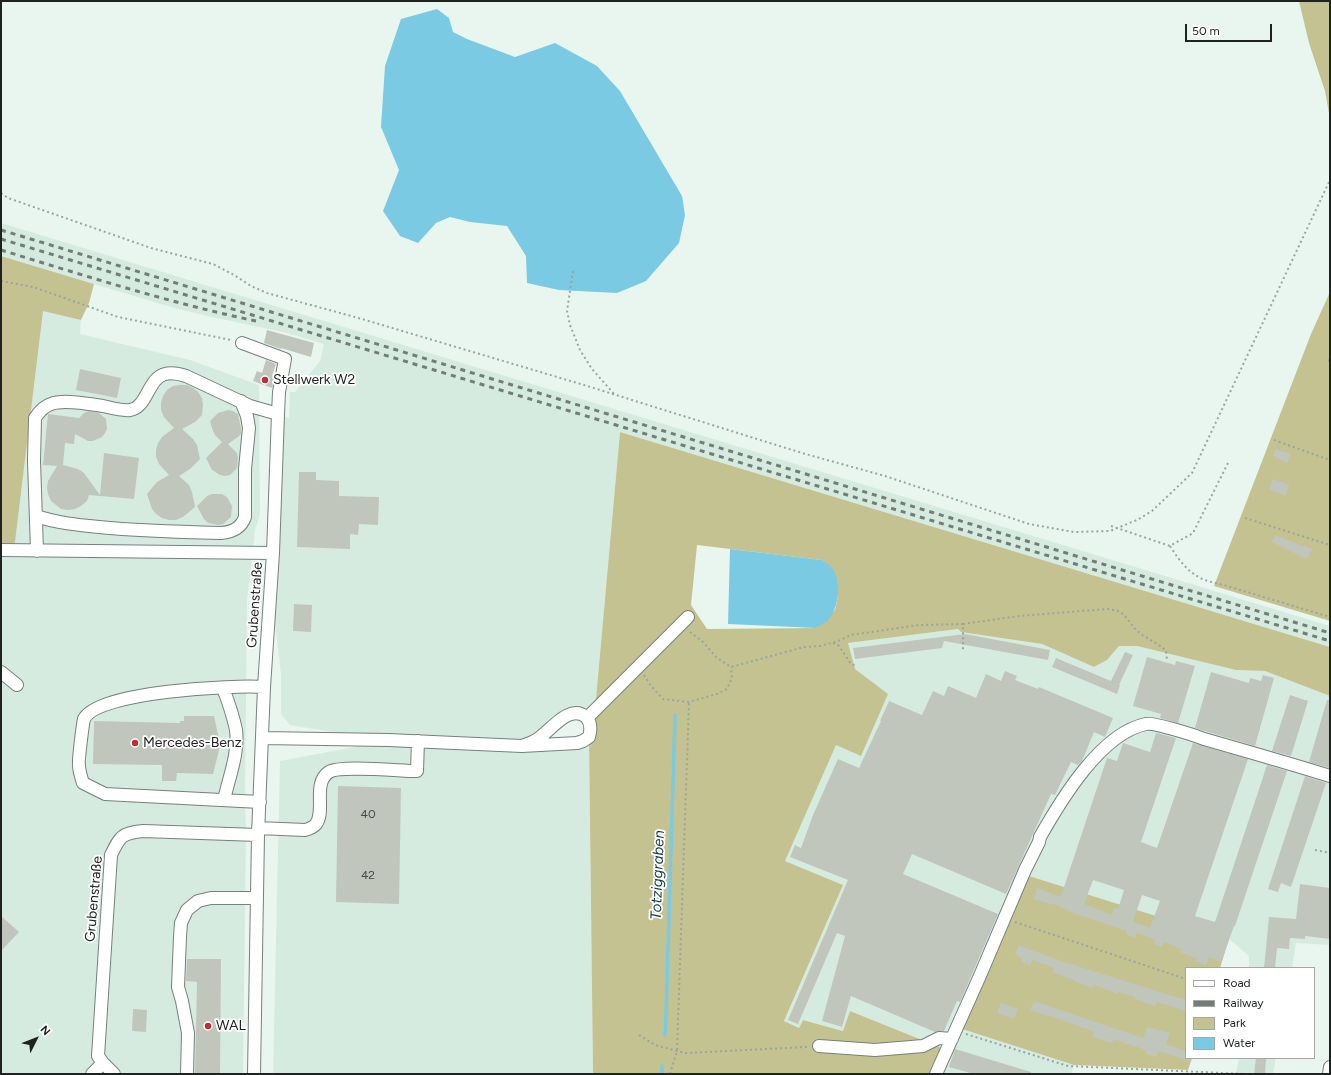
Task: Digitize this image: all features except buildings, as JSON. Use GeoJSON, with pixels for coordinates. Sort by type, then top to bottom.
{"type":"FeatureCollection","features":[{"type":"Feature","properties":{"kind":"street"},"geometry":{"type":"LineString","coordinates":[[242,343],[285,359],[279,392],[273,553]]}},
{"type":"Feature","properties":{"kind":"street"},"geometry":{"type":"LineString","coordinates":[[37,551],[34,461],[35,418],[38,413],[51,403],[62,402],[131,410],[139,405],[155,380],[167,373],[186,376],[250,406],[278,414]]}},
{"type":"Feature","properties":{"kind":"street"},"geometry":{"type":"LineString","coordinates":[[36,516],[64,523],[131,530],[221,533],[235,530],[243,522],[245,517],[244,469],[249,428],[247,416],[241,401]]}},
{"type":"Feature","properties":{"kind":"street","name":"Grubenstraße"},"geometry":{"type":"LineString","coordinates":[[1,550],[273,553],[264,687],[258,831],[254,1074]]}},
{"type":"Feature","properties":{"kind":"street"},"geometry":{"type":"LineString","coordinates":[[587,718],[688,617]]}},
{"type":"Feature","properties":{"kind":"street"},"geometry":{"type":"LineString","coordinates":[[1,672],[17,685]]}},
{"type":"Feature","properties":{"kind":"street"},"geometry":{"type":"LineString","coordinates":[[260,802],[105,794],[83,783],[78,764],[84,720],[91,711],[135,696],[185,690],[246,686],[264,687]]}},
{"type":"Feature","properties":{"kind":"street"},"geometry":{"type":"LineString","coordinates":[[223,688],[231,709],[236,730],[236,747],[224,800]]}},
{"type":"Feature","properties":{"kind":"street"},"geometry":{"type":"LineString","coordinates":[[262,738],[418,741],[522,746],[570,744],[583,741],[589,737],[590,725],[587,718],[580,713],[573,713],[566,716],[538,739],[522,746]]}},
{"type":"Feature","properties":{"kind":"street"},"geometry":{"type":"LineString","coordinates":[[936,1074],[1040,837],[1058,805],[1080,775],[1099,753],[1122,734],[1137,726],[1148,723],[1330,776]]}},
{"type":"Feature","properties":{"kind":"street"},"geometry":{"type":"LineString","coordinates":[[258,831],[305,830],[316,824],[319,815],[320,787],[323,779],[328,773],[334,770],[347,768],[417,772],[418,741]]}},
{"type":"Feature","properties":{"kind":"street","name":"Grubenstraße"},"geometry":{"type":"LineString","coordinates":[[103,1063],[98,1056],[111,855],[118,840],[128,832],[143,831],[258,831]]}},
{"type":"Feature","properties":{"kind":"street"},"geometry":{"type":"LineString","coordinates":[[187,1074],[188,1033],[178,987],[181,923],[187,910],[198,901],[211,898],[257,898]]}},
{"type":"Feature","properties":{"kind":"street"},"geometry":{"type":"LineString","coordinates":[[819,1046],[875,1050],[923,1046],[939,1038],[954,1035]]}},
{"type":"Feature","properties":{"kind":"street"},"geometry":{"type":"LineString","coordinates":[[92,1074],[103,1063],[114,1074]]}},
{"type":"Feature","properties":{"kind":"street"},"geometry":{"type":"LineString","coordinates":[[1330,1067],[1330,1074]]}},
{"type":"Feature","properties":{"kind":"path"},"geometry":{"type":"LineString","coordinates":[[1,193],[8,198],[150,248],[212,264],[234,275],[251,286],[267,293],[362,319],[794,450],[885,476],[1029,524],[1074,532],[1110,531],[1137,520],[1152,511],[1192,473],[1330,180]]}},
{"type":"Feature","properties":{"kind":"path"},"geometry":{"type":"LineString","coordinates":[[573,271],[567,311],[570,325],[580,350],[592,368],[616,396]]}},
{"type":"Feature","properties":{"kind":"path"},"geometry":{"type":"LineString","coordinates":[[1,281],[56,295],[118,317],[242,343]]}},
{"type":"Feature","properties":{"kind":"path"},"geometry":{"type":"LineString","coordinates":[[1274,440],[1330,460]]}},
{"type":"Feature","properties":{"kind":"path"},"geometry":{"type":"LineString","coordinates":[[1170,546],[1193,533],[1229,461]]}},
{"type":"Feature","properties":{"kind":"path"},"geometry":{"type":"LineString","coordinates":[[1245,518],[1330,545]]}},
{"type":"Feature","properties":{"kind":"path"},"geometry":{"type":"LineString","coordinates":[[1111,526],[1170,546],[1187,568],[1206,582],[1218,583],[1330,617]]}},
{"type":"Feature","properties":{"kind":"path"},"geometry":{"type":"LineString","coordinates":[[675,630],[690,632],[702,641],[717,658],[732,667],[804,647],[820,646],[852,635],[875,631],[919,625],[963,624],[1019,616],[1107,609],[1119,611],[1124,614],[1136,630],[1166,651],[1167,660]]}},
{"type":"Feature","properties":{"kind":"path"},"geometry":{"type":"LineString","coordinates":[[963,624],[964,652]]}},
{"type":"Feature","properties":{"kind":"path"},"geometry":{"type":"LineString","coordinates":[[832,642],[839,646],[851,664],[857,666]]}},
{"type":"Feature","properties":{"kind":"path"},"geometry":{"type":"LineString","coordinates":[[638,666],[651,686],[663,699],[689,702],[717,694],[727,689],[732,678],[732,667]]}},
{"type":"Feature","properties":{"kind":"path"},"geometry":{"type":"LineString","coordinates":[[670,1074],[677,1051],[689,702]]}},
{"type":"Feature","properties":{"kind":"path"},"geometry":{"type":"LineString","coordinates":[[1315,850],[1330,853]]}},
{"type":"Feature","properties":{"kind":"path"},"geometry":{"type":"LineString","coordinates":[[1005,918],[1185,979]]}},
{"type":"Feature","properties":{"kind":"path"},"geometry":{"type":"LineString","coordinates":[[639,1034],[655,1045],[685,1053],[819,1046]]}},
{"type":"Feature","properties":{"kind":"path"},"geometry":{"type":"LineString","coordinates":[[954,1035],[1068,1066],[1245,1074]]}},
{"type":"Feature","properties":{"kind":"shaded area"},"geometry":{"type":"Polygon","coordinates":[[[1,223],[1330,626],[1330,647],[620,432],[595,711],[580,713],[538,739],[589,737],[593,1074],[273,1074],[280,761],[386,741],[290,725],[281,714],[281,675],[271,589],[278,414],[289,418],[290,392],[295,392],[320,361],[324,344],[287,333],[174,308],[1,256],[1,223]]]}},
{"type":"Feature","properties":{"kind":"shaded area"},"geometry":{"type":"Polygon","coordinates":[[[1,297],[81,320],[80,334],[190,360],[259,385],[260,515],[255,530],[247,602],[243,1074],[1,1074],[1,297]]]}},
{"type":"Feature","properties":{"kind":"shaded area"},"geometry":{"type":"Polygon","coordinates":[[[958,629],[961,632],[1042,644],[1094,667],[1107,660],[1119,646],[1137,646],[1236,670],[1265,671],[1330,696],[1330,945],[1296,943],[1292,967],[1249,967],[1249,956],[1229,939],[962,1029],[1074,1065],[1071,1074],[931,1074],[942,1048],[850,1011],[844,1031],[803,1020],[799,1028],[784,1021],[843,885],[785,861],[836,744],[854,669],[848,643],[958,629]]]}},
{"type":"Feature","properties":{"kind":"shaded area"},"geometry":{"type":"Polygon","coordinates":[[[1239,1059],[1276,1059],[1273,1074],[1236,1074],[1239,1059]]]}},
{"type":"Feature","properties":{"kind":"green space"},"geometry":{"type":"Polygon","coordinates":[[[1299,1],[1330,1],[1330,119],[1325,91],[1309,43],[1299,1]]]}},
{"type":"Feature","properties":{"kind":"green space"},"geometry":{"type":"Polygon","coordinates":[[[1,256],[94,284],[89,303],[81,320],[43,311],[14,550],[1,550],[1,256]]]}},
{"type":"Feature","properties":{"kind":"green space"},"geometry":{"type":"Polygon","coordinates":[[[1330,292],[1330,621],[1214,586],[1311,334],[1330,292]]]}},
{"type":"Feature","properties":{"kind":"green space"},"geometry":{"type":"Polygon","coordinates":[[[620,432],[1330,647],[1330,696],[1265,671],[1236,670],[1137,646],[1119,646],[1107,660],[1094,667],[1042,644],[961,632],[958,629],[848,643],[855,669],[888,694],[861,756],[836,745],[785,861],[843,885],[784,1021],[799,1028],[803,1020],[843,1031],[850,1011],[942,1048],[931,1074],[593,1074],[589,737],[595,710],[620,432]],[[697,545],[691,605],[707,629],[816,628],[835,610],[838,596],[837,580],[822,560],[697,545]]]}},
{"type":"Feature","properties":{"kind":"green space"},"geometry":{"type":"Polygon","coordinates":[[[1029,876],[1229,939],[1220,967],[1185,967],[1185,1059],[1192,1059],[1188,1070],[1074,1065],[962,1029],[985,973],[1029,876]]]}},
{"type":"Feature","properties":{"kind":"water"},"geometry":{"type":"Polygon","coordinates":[[[437,9],[449,18],[453,32],[467,39],[515,57],[555,43],[597,66],[620,91],[682,196],[685,215],[679,243],[646,281],[617,293],[559,290],[527,283],[526,256],[507,226],[470,222],[450,217],[436,223],[418,243],[400,236],[383,211],[399,170],[381,127],[385,66],[401,19],[437,9]]]}},
{"type":"Feature","properties":{"kind":"water"},"geometry":{"type":"Polygon","coordinates":[[[730,549],[822,560],[832,568],[835,573],[838,587],[837,601],[829,619],[816,628],[728,624],[730,549]]]}},
{"type":"Feature","properties":{"kind":"waterway","name":"Totziggraben"},"geometry":{"type":"LineString","coordinates":[[665,1035],[675,715]]}},
{"type":"Feature","properties":{"kind":"waterway","name":"Totziggraben"},"geometry":{"type":"LineString","coordinates":[[662,1066],[662,1074]]}},
{"type":"Feature","properties":{"kind":"railway"},"geometry":{"type":"LineString","coordinates":[[1,230],[1330,633]]}},
{"type":"Feature","properties":{"kind":"railway"},"geometry":{"type":"LineString","coordinates":[[1,239],[1330,641]]}},
{"type":"Feature","properties":{"kind":"railway"},"geometry":{"type":"LineString","coordinates":[[1,250],[192,306],[256,321]]}},
{"type":"Feature","properties":{"kind":"place","name":"Stellwerk W2"},"geometry":{"type":"Point","coordinates":[265,380]}},
{"type":"Feature","properties":{"kind":"place","name":"Mercedes-Benz"},"geometry":{"type":"Point","coordinates":[135,743]}},
{"type":"Feature","properties":{"kind":"place","name":"WAL"},"geometry":{"type":"Point","coordinates":[208,1026]}}]}
